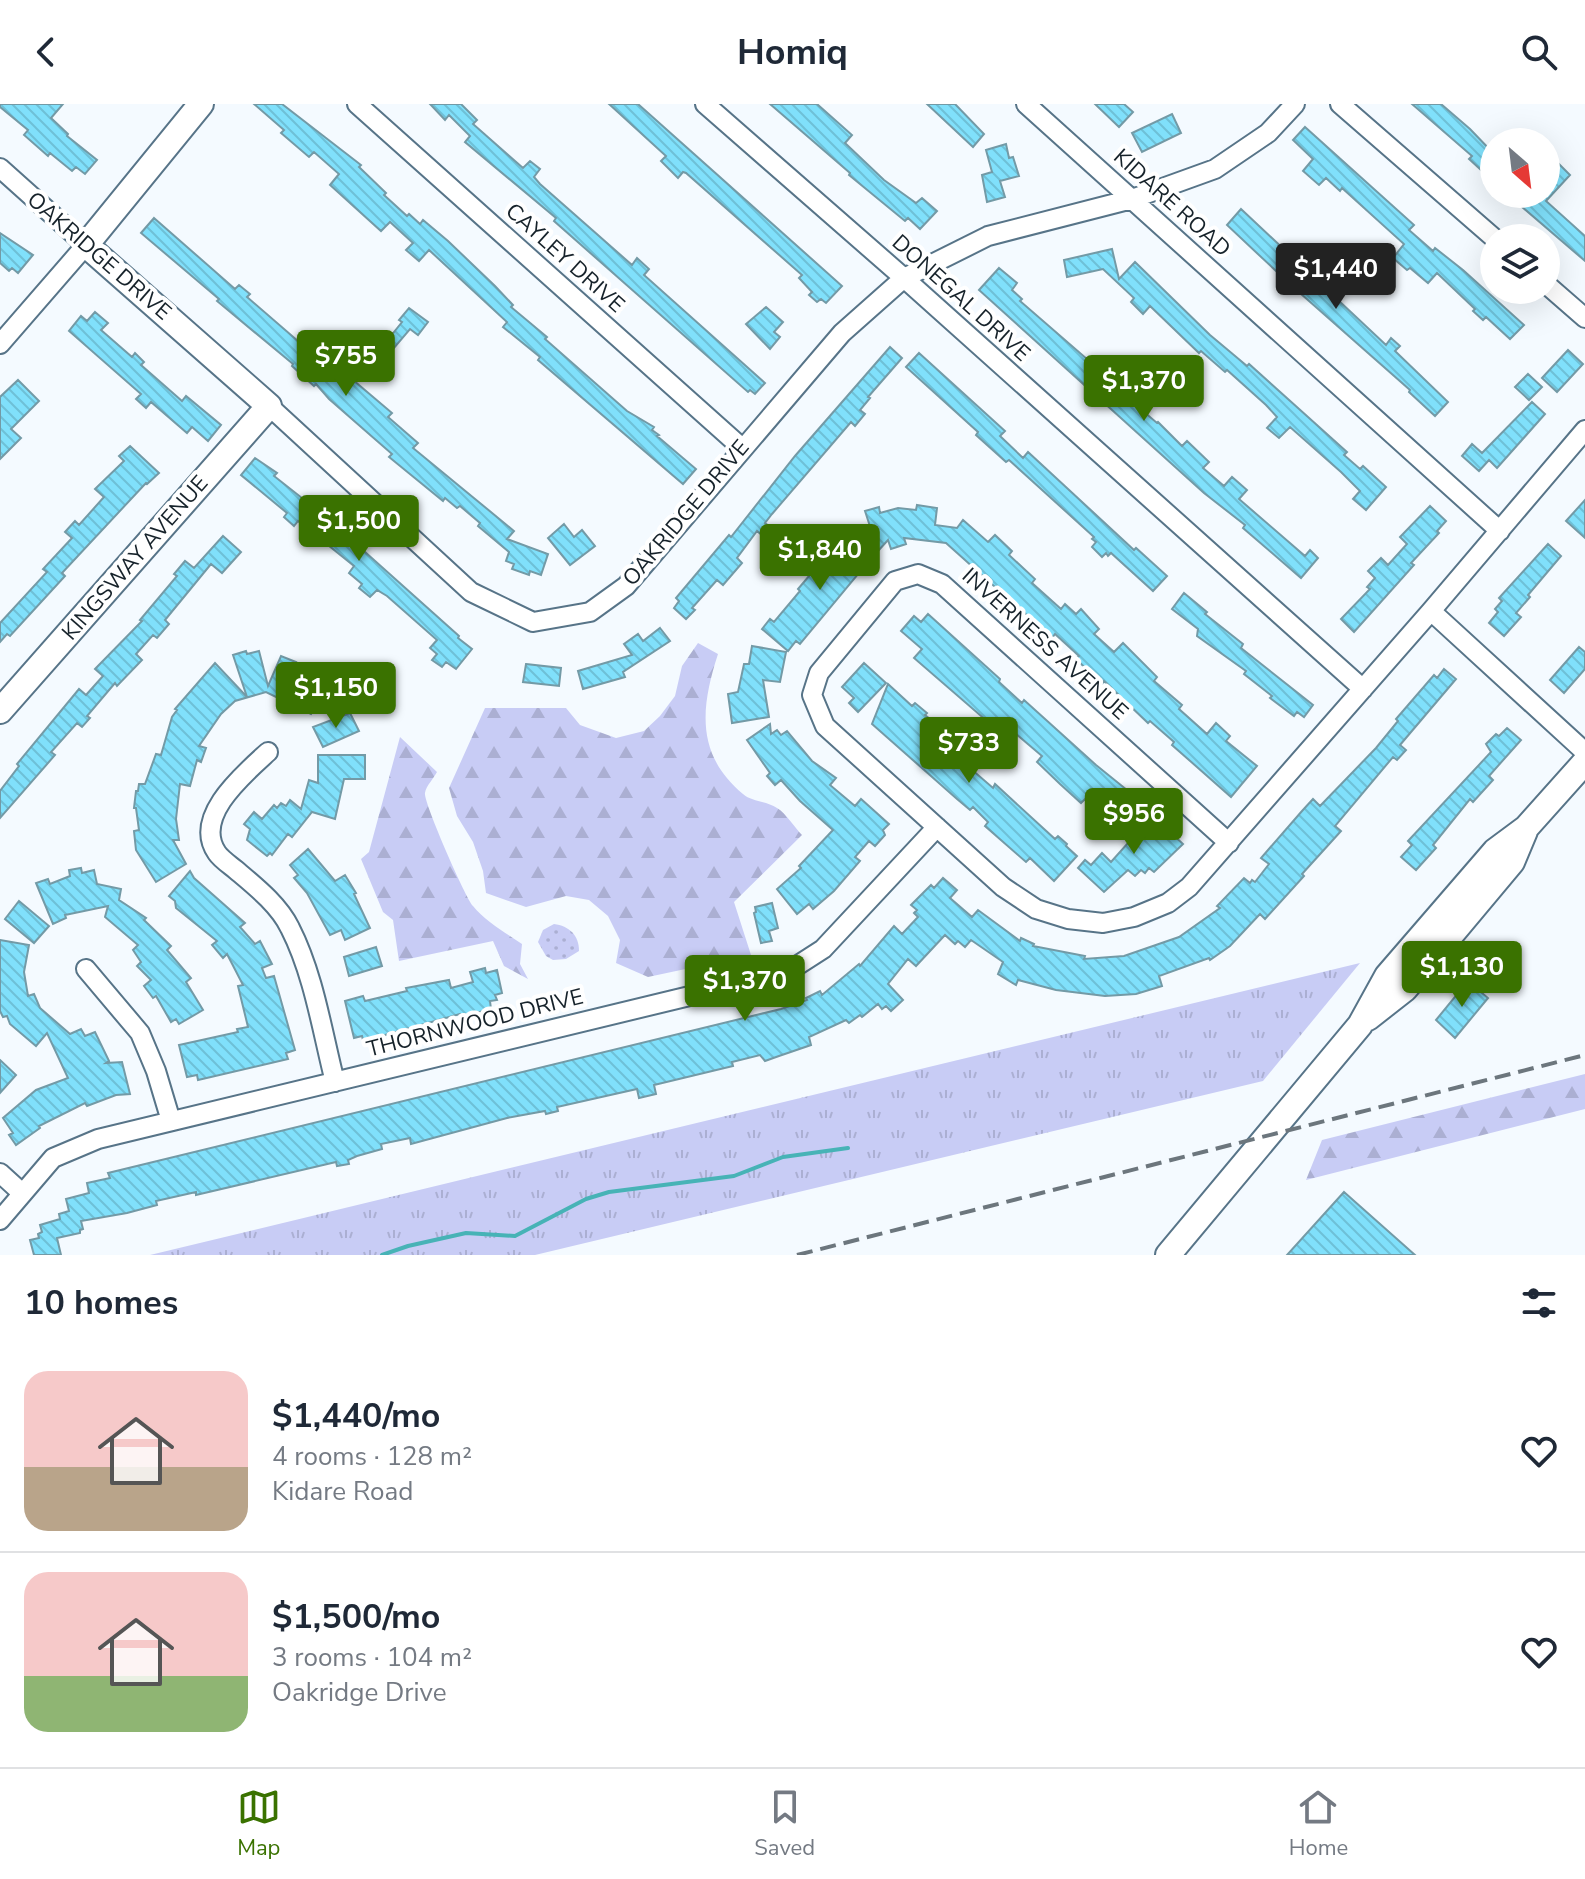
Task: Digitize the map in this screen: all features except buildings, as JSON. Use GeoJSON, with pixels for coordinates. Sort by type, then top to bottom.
{"type":"FeatureCollection","features":[{"type":"Feature","properties":{"kind":"street"},"geometry":{"type":"LineString","coordinates":[[0,344],[201,104]]}},
{"type":"Feature","properties":{"kind":"street","name":"CAYLEY DRIVE"},"geometry":{"type":"LineString","coordinates":[[357,104],[742,448]]}},
{"type":"Feature","properties":{"kind":"street","name":"DONEGAL DRIVE"},"geometry":{"type":"LineString","coordinates":[[705,104],[1363,689]]}},
{"type":"Feature","properties":{"kind":"street","name":"KIDARE ROAD"},"geometry":{"type":"LineString","coordinates":[[1026,104],[1500,531]]}},
{"type":"Feature","properties":{"kind":"street","name":"OAKRIDGE DRIVE"},"geometry":{"type":"LineString","coordinates":[[0,168],[269,406],[471,592],[533,622],[590,612],[626,586],[842,333],[904,278],[988,236],[1132,199],[1215,169],[1268,133],[1295,104]]}},
{"type":"Feature","properties":{"kind":"street"},"geometry":{"type":"LineString","coordinates":[[1340,104],[1480,226]]}},
{"type":"Feature","properties":{"kind":"street"},"geometry":{"type":"LineString","coordinates":[[1560,296],[1585,318]]}},
{"type":"Feature","properties":{"kind":"street","name":"KINGSWAY AVENUE"},"geometry":{"type":"LineString","coordinates":[[0,711],[269,406]]}},
{"type":"Feature","properties":{"kind":"street","name":"INVERNESS AVENUE"},"geometry":{"type":"LineString","coordinates":[[1229,843],[942,584],[918,574],[895,581],[819,673],[812,695],[825,726],[1003,887],[1036,909],[1068,919],[1103,923],[1134,917],[1168,903],[1189,887],[1229,843],[1431,611],[1585,430]]}},
{"type":"Feature","properties":{"kind":"street"},"geometry":{"type":"LineString","coordinates":[[1431,611],[1585,752]]}},
{"type":"Feature","properties":{"kind":"street"},"geometry":{"type":"LineString","coordinates":[[268,752],[232,784],[216,812],[210,832],[217,853],[264,895],[289,925],[306,964],[335,1082]]}},
{"type":"Feature","properties":{"kind":"street"},"geometry":{"type":"LineString","coordinates":[[1169,1255],[1360,1025],[1387,976],[1495,851],[1526,828],[1585,762]]}},
{"type":"Feature","properties":{"kind":"street","name":"THORNWOOD DRIVE"},"geometry":{"type":"LineString","coordinates":[[0,1220],[53,1158],[98,1139],[760,979],[795,967],[823,949],[937,827]]}},
{"type":"Feature","properties":{"kind":"street"},"geometry":{"type":"LineString","coordinates":[[86,969],[140,1033],[156,1071],[171,1121]]}},
{"type":"Feature","properties":{"kind":"street"},"geometry":{"type":"LineString","coordinates":[[0,1173],[22,1193]]}},
{"type":"Feature","properties":{"kind":"green space"},"geometry":{"type":"Polygon","coordinates":[[[698,643],[718,654],[706,711],[706,729],[716,763],[743,794],[780,810],[802,835],[734,902],[751,955],[648,977],[616,963],[620,940],[608,916],[589,900],[566,896],[526,907],[486,893],[483,871],[473,842],[457,816],[449,788],[485,708],[566,708],[580,725],[616,738],[644,731],[675,696],[682,666],[698,643]]]}},
{"type":"Feature","properties":{"kind":"green space"},"geometry":{"type":"Polygon","coordinates":[[[400,737],[437,772],[425,793],[445,849],[473,906],[522,944],[520,964],[528,979],[504,966],[493,941],[399,961],[393,920],[383,912],[361,859],[369,852],[400,737]]]}},
{"type":"Feature","properties":{"kind":"green space"},"geometry":{"type":"Polygon","coordinates":[[[554,924],[569,929],[577,940],[579,951],[566,959],[553,960],[546,956],[538,942],[543,930],[554,924]]]}},
{"type":"Feature","properties":{"kind":"green space"},"geometry":{"type":"Polygon","coordinates":[[[1360,963],[1263,1081],[535,1255],[150,1255],[1360,963]]]}},
{"type":"Feature","properties":{"kind":"green space"},"geometry":{"type":"Polygon","coordinates":[[[1585,1074],[1585,1109],[1306,1180],[1322,1140],[1585,1074]]]}},
{"type":"Feature","properties":{"kind":"waterway"},"geometry":{"type":"LineString","coordinates":[[382,1255],[466,1233],[515,1236],[586,1199],[609,1192],[734,1176],[783,1157],[848,1148]]}},
{"type":"Feature","properties":{"kind":"railway"},"geometry":{"type":"LineString","coordinates":[[797,1255],[1585,1055]]}}]}
